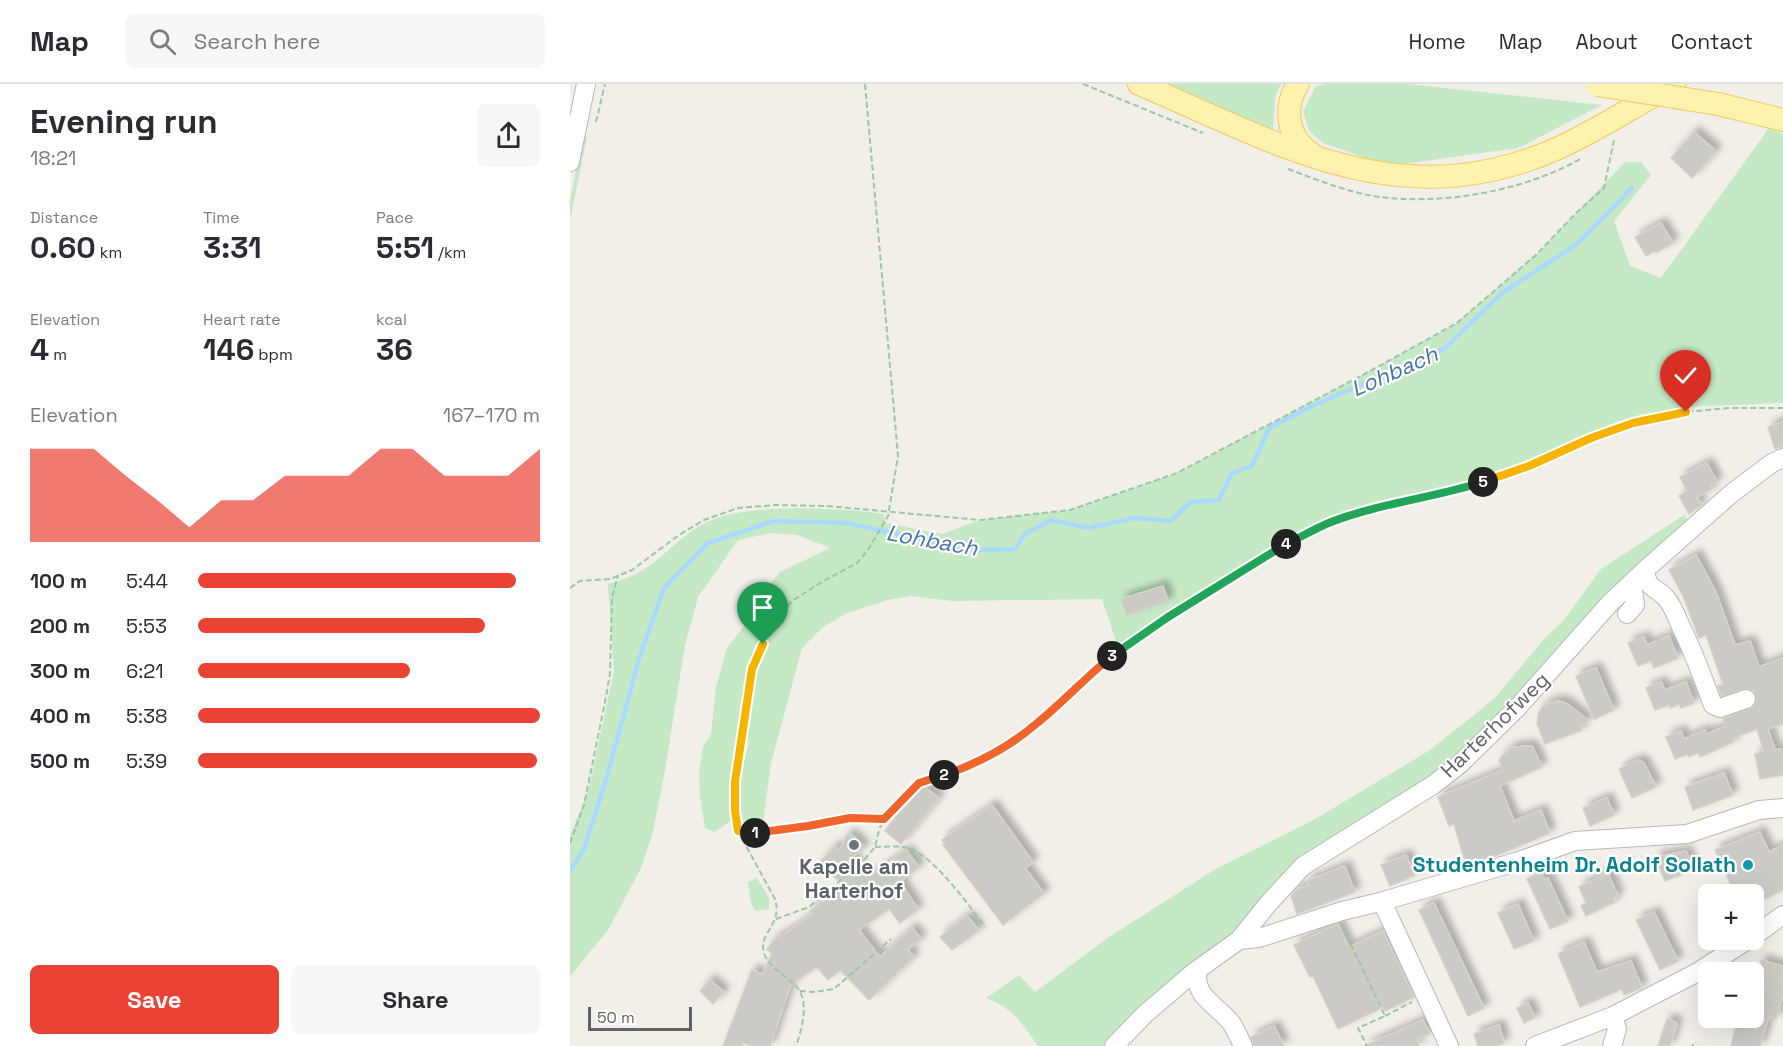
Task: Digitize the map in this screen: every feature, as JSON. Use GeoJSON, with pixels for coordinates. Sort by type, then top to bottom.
{"type":"FeatureCollection","features":[{"type":"Feature","properties":{"kind":"main road"},"geometry":{"type":"LineString","coordinates":[[1138,84],[1277,145],[1373,172],[1412,177],[1454,177],[1497,169],[1563,146],[1674,84]]}},
{"type":"Feature","properties":{"kind":"main road"},"geometry":{"type":"LineString","coordinates":[[1298,84],[1293,92],[1290,106],[1292,133],[1300,145],[1318,158]]}},
{"type":"Feature","properties":{"kind":"main road"},"geometry":{"type":"LineString","coordinates":[[1592,85],[1718,104],[1783,120]]}},
{"type":"Feature","properties":{"kind":"street"},"geometry":{"type":"LineString","coordinates":[[570,162],[586,84]]}},
{"type":"Feature","properties":{"kind":"street","name":"Harterhofweg"},"geometry":{"type":"LineString","coordinates":[[1114,1046],[1145,1014],[1239,940],[1303,866],[1433,785],[1460,764],[1523,702],[1610,603],[1732,493],[1772,463],[1783,458]]}},
{"type":"Feature","properties":{"kind":"street"},"geometry":{"type":"LineString","coordinates":[[1645,570],[1651,588],[1664,596],[1672,607],[1694,653],[1713,705],[1720,708],[1746,699]]}},
{"type":"Feature","properties":{"kind":"street"},"geometry":{"type":"LineString","coordinates":[[1627,614],[1635,605],[1632,583]]}},
{"type":"Feature","properties":{"kind":"street"},"geometry":{"type":"LineString","coordinates":[[1239,940],[1259,938],[1342,911],[1519,861],[1575,841],[1687,834],[1759,810],[1783,808]]}},
{"type":"Feature","properties":{"kind":"street"},"geometry":{"type":"LineString","coordinates":[[1380,902],[1385,908],[1449,1046]]}},
{"type":"Feature","properties":{"kind":"street"},"geometry":{"type":"LineString","coordinates":[[1764,929],[1783,915]]}},
{"type":"Feature","properties":{"kind":"street"},"geometry":{"type":"LineString","coordinates":[[1535,1046],[1613,1016],[1698,972],[1732,950]]}},
{"type":"Feature","properties":{"kind":"street"},"geometry":{"type":"LineString","coordinates":[[1198,970],[1196,977],[1199,990],[1207,1001],[1231,1023],[1243,1046]]}},
{"type":"Feature","properties":{"kind":"street"},"geometry":{"type":"LineString","coordinates":[[1612,1046],[1617,1029],[1613,1016]]}},
{"type":"Feature","properties":{"kind":"path"},"geometry":{"type":"LineString","coordinates":[[865,84],[898,456],[889,511],[884,526],[857,563],[792,601],[773,625],[758,653],[751,677],[735,782],[735,810],[738,831],[775,900],[776,919],[765,938],[764,953],[773,967],[800,991],[814,992],[834,988],[891,939]]}},
{"type":"Feature","properties":{"kind":"path"},"geometry":{"type":"LineString","coordinates":[[1083,84],[1206,135]]}},
{"type":"Feature","properties":{"kind":"path"},"geometry":{"type":"LineString","coordinates":[[1604,146],[1622,135]]}},
{"type":"Feature","properties":{"kind":"path"},"geometry":{"type":"LineString","coordinates":[[570,588],[580,581],[610,579],[632,570],[679,535],[704,520],[738,508],[786,505],[889,511],[980,520],[1070,510],[1177,473],[1457,323],[1537,254],[1574,215],[1604,188],[1614,140]]}},
{"type":"Feature","properties":{"kind":"path"},"geometry":{"type":"LineString","coordinates":[[1282,166],[1325,184],[1379,197],[1421,200],[1505,190],[1557,172],[1585,156]]}},
{"type":"Feature","properties":{"kind":"path"},"geometry":{"type":"LineString","coordinates":[[776,919],[809,907],[864,860],[875,847],[884,819],[919,783],[974,763],[1003,748],[1038,723],[1084,679],[1119,650],[1277,548],[1330,522],[1372,509],[1444,494],[1489,480],[1633,423],[1686,412],[1728,408],[1783,408]]}},
{"type":"Feature","properties":{"kind":"path"},"geometry":{"type":"LineString","coordinates":[[570,843],[584,805],[606,697],[610,673],[612,598],[618,575]]}},
{"type":"Feature","properties":{"kind":"path"},"geometry":{"type":"LineString","coordinates":[[738,831],[770,832],[858,817],[884,819]]}},
{"type":"Feature","properties":{"kind":"path"},"geometry":{"type":"LineString","coordinates":[[875,847],[910,848],[956,889],[985,927]]}},
{"type":"Feature","properties":{"kind":"path"},"geometry":{"type":"LineString","coordinates":[[1342,927],[1385,1016]]}},
{"type":"Feature","properties":{"kind":"path"},"geometry":{"type":"LineString","coordinates":[[796,1046],[803,1013],[800,991]]}},
{"type":"Feature","properties":{"kind":"path"},"geometry":{"type":"LineString","coordinates":[[1367,1046],[1358,1028],[1426,995]]}},
{"type":"Feature","properties":{"kind":"green space"},"geometry":{"type":"Polygon","coordinates":[[[1155,84],[1281,84],[1275,97],[1273,130],[1155,84]]]}},
{"type":"Feature","properties":{"kind":"green space"},"geometry":{"type":"Polygon","coordinates":[[[1324,84],[1407,84],[1602,105],[1518,148],[1389,166],[1323,143],[1310,132],[1303,112],[1315,87],[1324,84]]]}},
{"type":"Feature","properties":{"kind":"green space"},"geometry":{"type":"Polygon","coordinates":[[[1769,128],[1783,134],[1783,403],[1684,407],[1639,415],[1633,418],[1638,426],[1581,443],[1529,466],[1461,489],[1373,509],[1330,522],[1277,548],[1119,650],[1102,599],[952,601],[911,596],[888,600],[847,613],[823,627],[802,648],[771,763],[762,830],[752,828],[745,823],[739,806],[740,783],[749,743],[743,739],[733,769],[731,821],[714,832],[705,828],[699,773],[703,747],[711,734],[716,687],[727,648],[765,599],[768,587],[780,572],[830,548],[797,535],[771,533],[738,540],[698,597],[685,645],[653,832],[641,868],[608,930],[570,976],[570,836],[589,788],[614,671],[608,584],[628,578],[643,570],[696,528],[723,516],[768,509],[793,508],[865,512],[884,514],[886,523],[942,534],[980,520],[1070,510],[1177,473],[1457,323],[1537,254],[1625,162],[1641,162],[1651,175],[1614,221],[1630,266],[1661,278],[1769,128]]]}},
{"type":"Feature","properties":{"kind":"green space"},"geometry":{"type":"Polygon","coordinates":[[[583,134],[587,137],[570,220],[570,201],[583,134]]]}},
{"type":"Feature","properties":{"kind":"green space"},"geometry":{"type":"Polygon","coordinates":[[[1684,515],[1692,527],[1489,738],[1303,866],[1267,905],[1114,1046],[1038,1046],[1022,1023],[1003,1006],[986,998],[1019,975],[1035,992],[1106,939],[1214,870],[1317,818],[1430,750],[1494,699],[1544,639],[1563,621],[1601,569],[1684,515]]]}},
{"type":"Feature","properties":{"kind":"green space"},"geometry":{"type":"Polygon","coordinates":[[[757,878],[769,898],[769,909],[755,911],[751,903],[748,882],[757,878]]]}},
{"type":"Feature","properties":{"kind":"building"},"geometry":{"type":"Polygon","coordinates":[[[1694,132],[1716,151],[1692,178],[1671,158],[1694,132]]]}},
{"type":"Feature","properties":{"kind":"building"},"geometry":{"type":"Polygon","coordinates":[[[1661,223],[1673,243],[1646,256],[1635,237],[1661,223]]]}},
{"type":"Feature","properties":{"kind":"building"},"geometry":{"type":"Polygon","coordinates":[[[1783,422],[1783,447],[1775,449],[1768,427],[1783,422]]]}},
{"type":"Feature","properties":{"kind":"building"},"geometry":{"type":"Polygon","coordinates":[[[1707,463],[1717,482],[1710,485],[1712,489],[1697,497],[1701,505],[1689,514],[1679,496],[1687,491],[1680,477],[1707,463]]]}},
{"type":"Feature","properties":{"kind":"building"},"geometry":{"type":"Polygon","coordinates":[[[1696,555],[1716,592],[1735,645],[1750,641],[1759,667],[1783,658],[1783,724],[1768,729],[1775,750],[1783,749],[1783,775],[1760,779],[1755,754],[1764,752],[1757,729],[1732,738],[1734,742],[1700,757],[1698,753],[1675,759],[1666,737],[1681,731],[1684,739],[1705,730],[1707,734],[1726,726],[1723,719],[1750,709],[1757,701],[1754,691],[1748,688],[1721,696],[1718,686],[1723,684],[1706,635],[1699,638],[1683,596],[1669,570],[1696,555]]]}},
{"type":"Feature","properties":{"kind":"building"},"geometry":{"type":"Polygon","coordinates":[[[1163,586],[1168,601],[1127,615],[1121,599],[1163,586]]]}},
{"type":"Feature","properties":{"kind":"building"},"geometry":{"type":"Polygon","coordinates":[[[1669,636],[1678,658],[1654,668],[1651,661],[1638,666],[1628,643],[1644,637],[1647,645],[1669,636]]]}},
{"type":"Feature","properties":{"kind":"building"},"geometry":{"type":"Polygon","coordinates":[[[1596,668],[1614,710],[1594,719],[1576,676],[1596,668]]]}},
{"type":"Feature","properties":{"kind":"building"},"geometry":{"type":"Polygon","coordinates":[[[1661,682],[1665,690],[1686,682],[1694,703],[1681,708],[1679,704],[1655,710],[1646,688],[1661,682]]]}},
{"type":"Feature","properties":{"kind":"building"},"geometry":{"type":"Polygon","coordinates":[[[1558,701],[1566,703],[1589,721],[1580,725],[1582,730],[1545,744],[1537,724],[1538,715],[1542,707],[1558,701]]]}},
{"type":"Feature","properties":{"kind":"building"},"geometry":{"type":"Polygon","coordinates":[[[1532,746],[1542,767],[1500,786],[1514,821],[1541,810],[1550,833],[1495,856],[1466,865],[1454,824],[1449,826],[1438,797],[1503,770],[1499,760],[1502,756],[1511,748],[1532,746]]]}},
{"type":"Feature","properties":{"kind":"building"},"geometry":{"type":"Polygon","coordinates":[[[1638,760],[1644,763],[1656,787],[1632,798],[1619,769],[1638,760]]]}},
{"type":"Feature","properties":{"kind":"building"},"geometry":{"type":"Polygon","coordinates":[[[1724,773],[1733,795],[1693,810],[1685,787],[1724,773]]]}},
{"type":"Feature","properties":{"kind":"building"},"geometry":{"type":"Polygon","coordinates":[[[922,785],[939,798],[901,844],[885,831],[922,785]]]}},
{"type":"Feature","properties":{"kind":"building"},"geometry":{"type":"Polygon","coordinates":[[[1607,798],[1614,815],[1590,826],[1583,808],[1607,798]]]}},
{"type":"Feature","properties":{"kind":"building"},"geometry":{"type":"Polygon","coordinates":[[[992,805],[1033,862],[1025,868],[1044,893],[1003,925],[943,845],[945,844],[942,840],[992,805]]]}},
{"type":"Feature","properties":{"kind":"building","name":"Studentenheim Dr. Adolf Sollath"},"geometry":{"type":"Polygon","coordinates":[[[1760,832],[1769,852],[1783,845],[1783,890],[1764,899],[1764,884],[1730,884],[1715,850],[1760,832]]]}},
{"type":"Feature","properties":{"kind":"building"},"geometry":{"type":"Polygon","coordinates":[[[849,835],[864,847],[852,858],[867,879],[906,850],[919,867],[900,882],[918,909],[900,923],[889,909],[859,930],[880,957],[912,928],[921,939],[908,950],[914,957],[869,1000],[840,970],[828,980],[817,967],[791,984],[770,1046],[752,1046],[743,1043],[742,1046],[723,1046],[752,970],[762,974],[772,954],[767,949],[778,936],[780,937],[812,915],[810,911],[844,886],[820,862],[835,846],[839,851],[846,836],[849,835]]]}},
{"type":"Feature","properties":{"kind":"building"},"geometry":{"type":"Polygon","coordinates":[[[1686,851],[1694,869],[1665,881],[1655,857],[1686,851]]]}},
{"type":"Feature","properties":{"kind":"building"},"geometry":{"type":"Polygon","coordinates":[[[1406,855],[1415,875],[1390,886],[1381,865],[1406,855]]]}},
{"type":"Feature","properties":{"kind":"building"},"geometry":{"type":"Polygon","coordinates":[[[1345,866],[1355,892],[1297,914],[1291,896],[1296,890],[1309,885],[1307,881],[1345,866]]]}},
{"type":"Feature","properties":{"kind":"building"},"geometry":{"type":"Polygon","coordinates":[[[1541,872],[1545,880],[1548,878],[1568,921],[1550,929],[1527,879],[1541,872]]]}},
{"type":"Feature","properties":{"kind":"building"},"geometry":{"type":"Polygon","coordinates":[[[1608,873],[1618,896],[1614,898],[1615,902],[1586,916],[1581,906],[1586,903],[1579,887],[1608,873]]]}},
{"type":"Feature","properties":{"kind":"building"},"geometry":{"type":"Polygon","coordinates":[[[1434,903],[1484,1008],[1468,1016],[1419,910],[1434,903]]]}},
{"type":"Feature","properties":{"kind":"building"},"geometry":{"type":"Polygon","coordinates":[[[1518,904],[1534,941],[1514,949],[1498,913],[1518,904]]]}},
{"type":"Feature","properties":{"kind":"building"},"geometry":{"type":"Polygon","coordinates":[[[1654,912],[1678,961],[1660,970],[1636,920],[1654,912]]]}},
{"type":"Feature","properties":{"kind":"building"},"geometry":{"type":"Polygon","coordinates":[[[967,916],[979,930],[952,950],[940,937],[967,916]]]}},
{"type":"Feature","properties":{"kind":"building"},"geometry":{"type":"Polygon","coordinates":[[[1338,924],[1349,947],[1383,931],[1414,997],[1385,1011],[1383,1007],[1338,1029],[1313,976],[1310,977],[1294,945],[1338,924]]]}},
{"type":"Feature","properties":{"kind":"building"},"geometry":{"type":"Polygon","coordinates":[[[1584,942],[1597,972],[1631,961],[1642,988],[1624,995],[1622,989],[1580,1007],[1558,954],[1584,942]]]}},
{"type":"Feature","properties":{"kind":"building"},"geometry":{"type":"Polygon","coordinates":[[[1761,960],[1783,966],[1783,993],[1776,1019],[1769,1017],[1760,1046],[1731,1046],[1735,1028],[1764,1028],[1764,962],[1761,962],[1761,960]]]}},
{"type":"Feature","properties":{"kind":"building"},"geometry":{"type":"Polygon","coordinates":[[[710,980],[724,992],[713,1004],[700,991],[710,980]]]}},
{"type":"Feature","properties":{"kind":"building"},"geometry":{"type":"Polygon","coordinates":[[[1528,1003],[1535,1018],[1524,1023],[1517,1008],[1528,1003]]]}},
{"type":"Feature","properties":{"kind":"building"},"geometry":{"type":"Polygon","coordinates":[[[1667,1019],[1677,1023],[1670,1046],[1658,1046],[1667,1019]]]}},
{"type":"Feature","properties":{"kind":"building"},"geometry":{"type":"Polygon","coordinates":[[[1423,1020],[1430,1034],[1417,1040],[1419,1046],[1364,1046],[1423,1020]]]}},
{"type":"Feature","properties":{"kind":"building"},"geometry":{"type":"Polygon","coordinates":[[[1499,1025],[1504,1043],[1495,1046],[1478,1046],[1474,1034],[1499,1025]]]}},
{"type":"Feature","properties":{"kind":"building"},"geometry":{"type":"Polygon","coordinates":[[[1274,1026],[1284,1046],[1254,1046],[1251,1037],[1274,1026]]]}},
{"type":"Feature","properties":{"kind":"waterway","name":"Lohbach"},"geometry":{"type":"LineString","coordinates":[[570,871],[584,849],[608,773],[639,659],[664,588],[708,543],[774,521],[846,523],[972,550],[1015,549],[1025,534],[1051,520],[1089,528],[1134,518],[1171,521],[1190,502],[1219,500],[1232,473],[1252,466],[1269,428],[1312,406],[1444,349],[1502,293],[1576,245],[1632,188]]}},
{"type":"Feature","properties":{"kind":"place","name":"Kapelle am Harterhof"},"geometry":{"type":"Point","coordinates":[854,845]}},
{"type":"Feature","properties":{"kind":"place","name":"Studentenheim Dr. Adolf Sollath"},"geometry":{"type":"Point","coordinates":[1748,865]}},
{"type":"Feature","properties":{"kind":"route"},"geometry":{"type":"LineString","coordinates":[[763,644],[752,669],[735,782],[734,796],[738,831],[770,832],[858,817],[884,819],[919,783],[974,763],[1003,748],[1038,723],[1084,679],[1119,650],[1277,548],[1339,519],[1372,509],[1461,489],[1529,466],[1591,438],[1633,423],[1686,412]]}}]}
